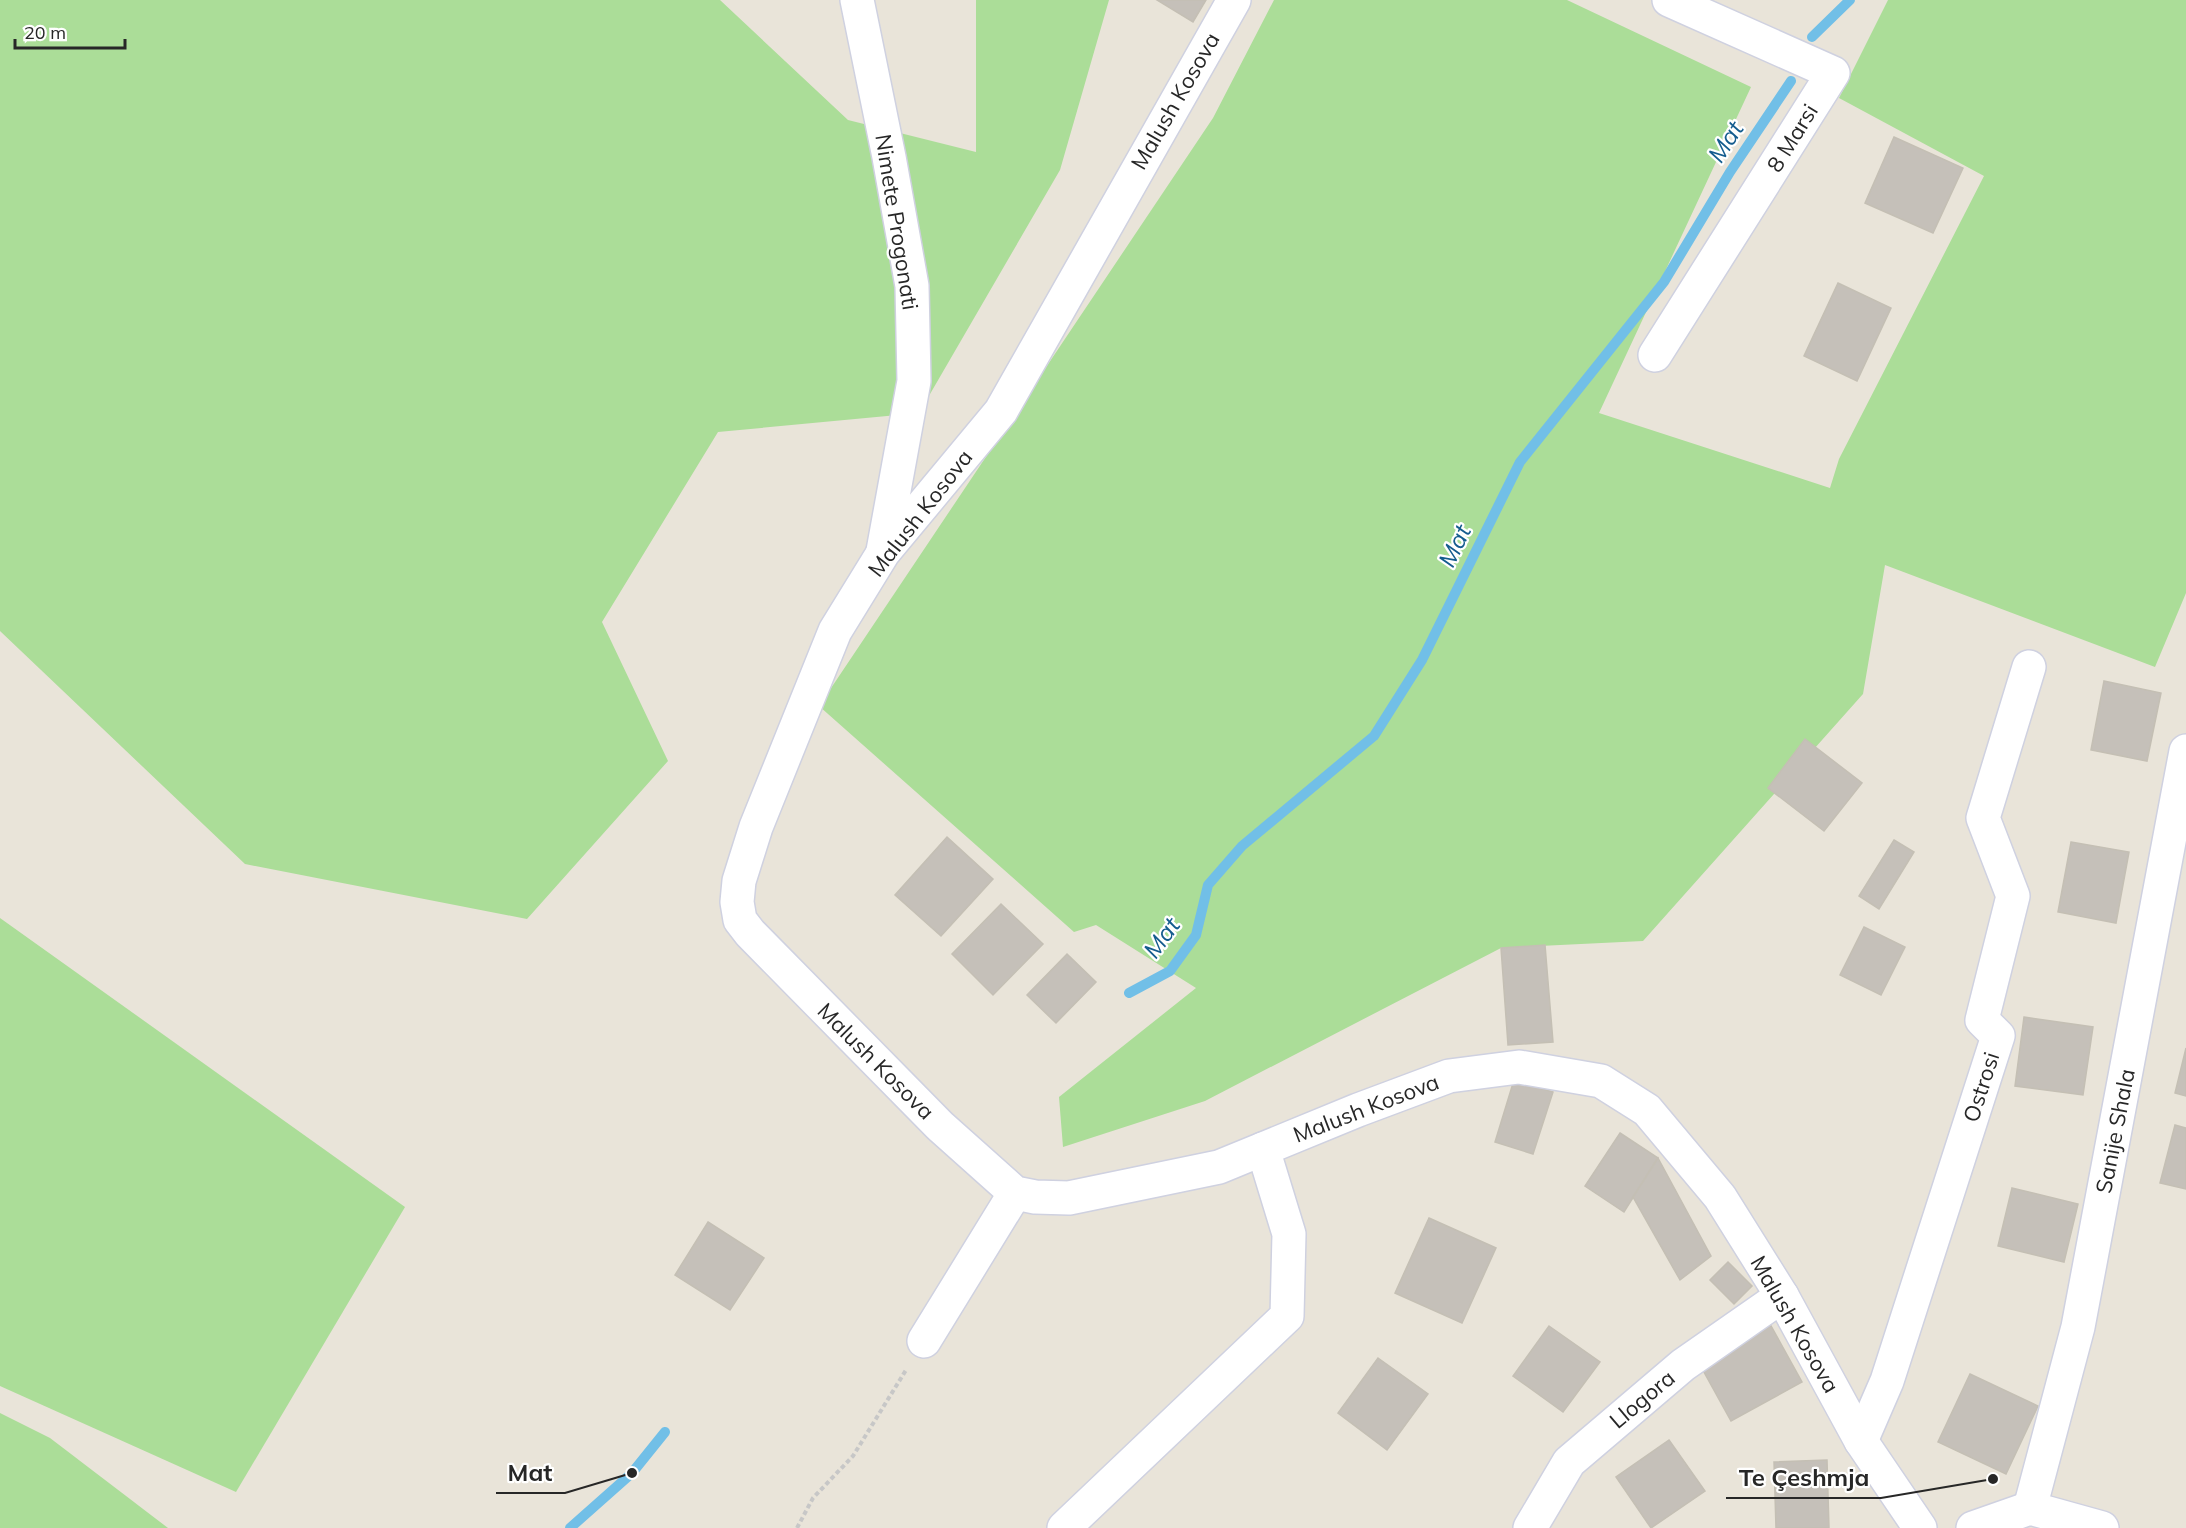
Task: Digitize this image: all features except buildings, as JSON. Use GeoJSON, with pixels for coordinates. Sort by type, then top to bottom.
{"type":"FeatureCollection","features":[{"type":"Feature","properties":{"kind":"street","name":"Nimete Progonati"},"geometry":{"type":"LineString","coordinates":[[857,0],[912,286],[914,381],[883,552]]}},
{"type":"Feature","properties":{"kind":"street","name":"Malush Kosova"},"geometry":{"type":"LineString","coordinates":[[1234,0],[1001,411],[883,552],[836,631],[756,826],[739,881],[737,902],[741,920],[750,933],[940,1126],[1015,1193],[1069,1198],[1219,1167],[1449,1076],[1519,1067],[1601,1081],[1647,1110],[1720,1197],[1782,1296],[1861,1442],[1891,1490],[1920,1528]]}},
{"type":"Feature","properties":{"kind":"street","name":"8 Marsi"},"geometry":{"type":"LineString","coordinates":[[1655,355],[1833,73],[1778,51],[1669,0]]}},
{"type":"Feature","properties":{"kind":"street","name":"Ostrosi"},"geometry":{"type":"LineString","coordinates":[[1861,1442],[1887,1382],[1998,1036],[1982,1020],[2013,896],[1983,818],[2029,667]]}},
{"type":"Feature","properties":{"kind":"street","name":"Sanije Shala"},"geometry":{"type":"LineString","coordinates":[[2030,1508],[2078,1328],[2186,751]]}},
{"type":"Feature","properties":{"kind":"street"},"geometry":{"type":"LineString","coordinates":[[1064,1527],[1287,1316],[1289,1234],[1263,1149]]}},
{"type":"Feature","properties":{"kind":"street"},"geometry":{"type":"LineString","coordinates":[[924,1341],[1015,1193]]}},
{"type":"Feature","properties":{"kind":"street","name":"Llogora"},"geometry":{"type":"LineString","coordinates":[[1530,1528],[1569,1462],[1683,1365],[1782,1296]]}},
{"type":"Feature","properties":{"kind":"street"},"geometry":{"type":"LineString","coordinates":[[1973,1528],[2030,1508],[2102,1528]]}},
{"type":"Feature","properties":{"kind":"path"},"geometry":{"type":"LineString","coordinates":[[797,1528],[813,1498],[853,1456],[924,1341]]}},
{"type":"Feature","properties":{"kind":"green space"},"geometry":{"type":"Polygon","coordinates":[[[0,0],[720,0],[848,120],[976,152],[976,0],[1109,0],[1060,170],[919,413],[718,432],[602,622],[668,761],[527,919],[245,864],[0,631],[0,0]]]}},
{"type":"Feature","properties":{"kind":"green space"},"geometry":{"type":"Polygon","coordinates":[[[1274,0],[1567,0],[1751,87],[1599,413],[1830,488],[1839,459],[1984,176],[1839,98],[1888,0],[2186,0],[2186,593],[2155,667],[1885,565],[1863,694],[1643,941],[1501,948],[1205,1101],[1063,1147],[1059,1097],[1196,988],[1096,925],[1074,932],[819,706],[1213,118],[1274,0]]]}},
{"type":"Feature","properties":{"kind":"green space"},"geometry":{"type":"Polygon","coordinates":[[[0,918],[405,1207],[236,1492],[0,1386],[0,918]]]}},
{"type":"Feature","properties":{"kind":"green space"},"geometry":{"type":"Polygon","coordinates":[[[0,1413],[50,1438],[168,1528],[0,1528],[0,1413]]]}},
{"type":"Feature","properties":{"kind":"waterway","name":"Mat"},"geometry":{"type":"LineString","coordinates":[[1812,37],[1850,0]]}},
{"type":"Feature","properties":{"kind":"waterway","name":"Mat"},"geometry":{"type":"LineString","coordinates":[[1129,993],[1170,971],[1196,935],[1208,885],[1242,846],[1374,736],[1422,660],[1520,462],[1664,282],[1730,172],[1791,81]]}},
{"type":"Feature","properties":{"kind":"waterway","name":"Mat"},"geometry":{"type":"LineString","coordinates":[[570,1528],[632,1473],[665,1432]]}},
{"type":"Feature","properties":{"kind":"place","name":"Mat"},"geometry":{"type":"Point","coordinates":[632,1473]}},
{"type":"Feature","properties":{"kind":"place","name":"Te Çeshmja"},"geometry":{"type":"Point","coordinates":[1993,1479]}}]}
